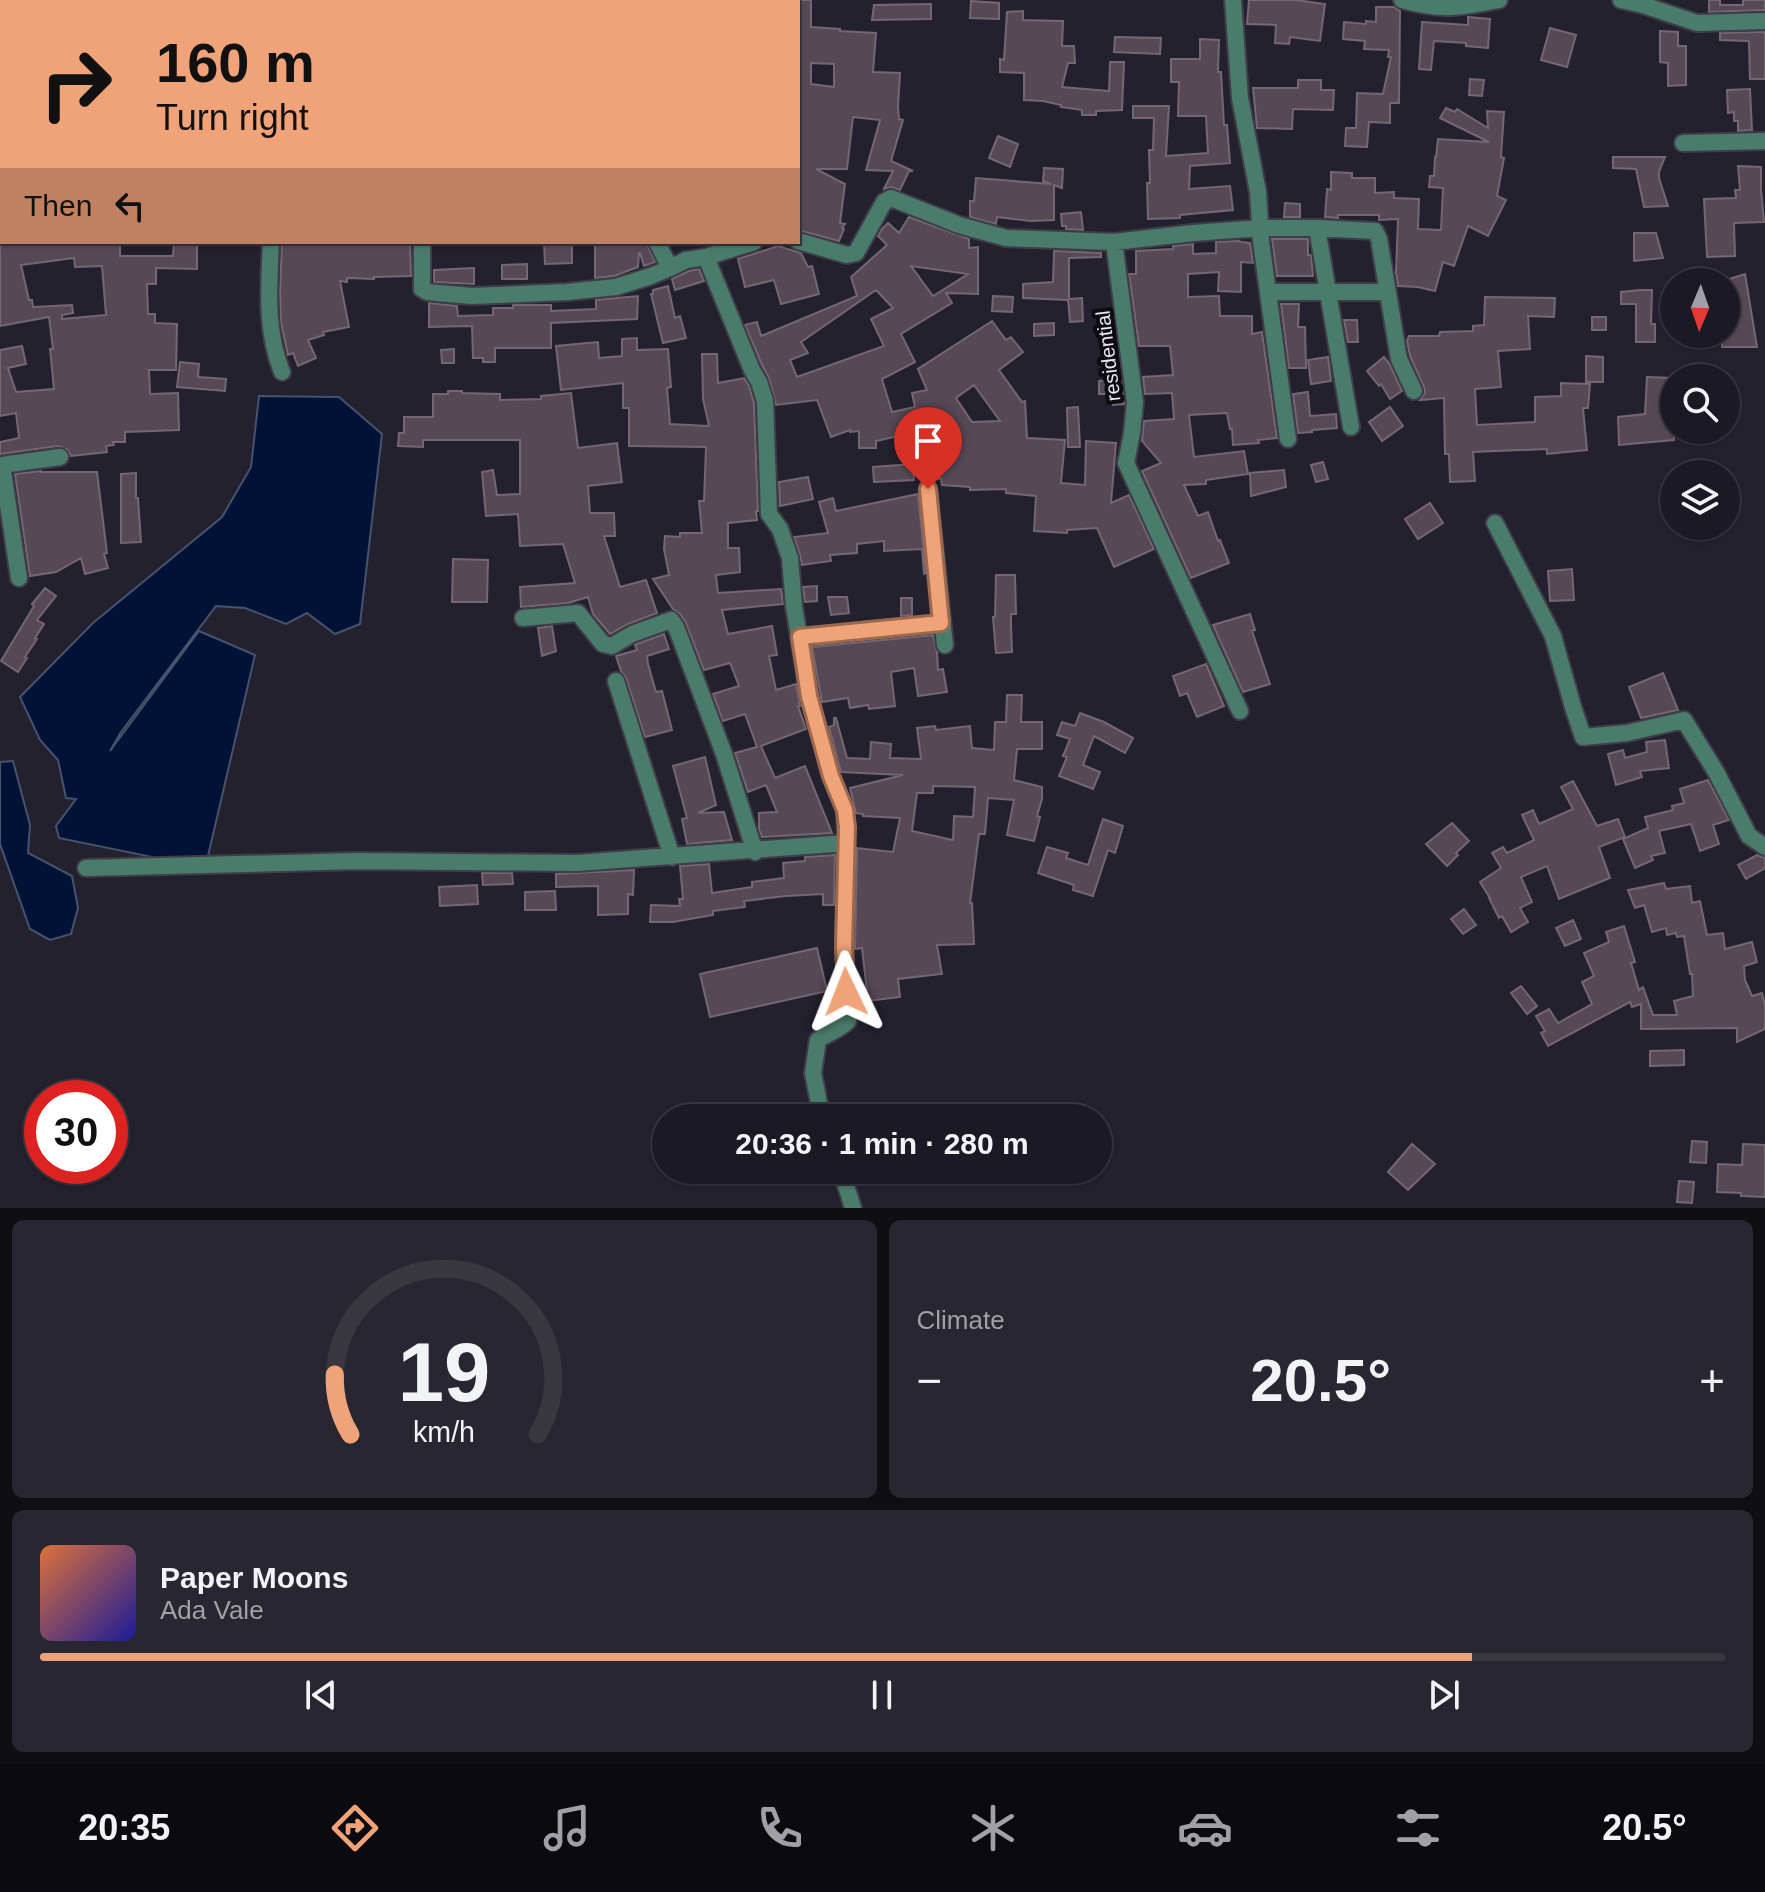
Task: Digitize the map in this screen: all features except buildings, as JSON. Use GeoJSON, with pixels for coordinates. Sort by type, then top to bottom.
{"type":"FeatureCollection","features":[{"type":"Feature","properties":{"kind":"street"},"geometry":{"type":"LineString","coordinates":[[1233,0],[1240,98],[1255,169],[1261,241],[1288,439]]}},
{"type":"Feature","properties":{"kind":"street"},"geometry":{"type":"LineString","coordinates":[[1402,0],[1435,8],[1471,6],[1499,0]]}},
{"type":"Feature","properties":{"kind":"street"},"geometry":{"type":"LineString","coordinates":[[1621,0],[1697,23],[1765,21]]}},
{"type":"Feature","properties":{"kind":"street"},"geometry":{"type":"LineString","coordinates":[[1683,143],[1765,141]]}},
{"type":"Feature","properties":{"kind":"street"},"geometry":{"type":"LineString","coordinates":[[800,242],[847,255],[856,253],[884,202],[891,198],[959,225],[1006,238],[1114,242],[1261,228],[1375,231],[1379,239],[1399,359],[1414,391]]}},
{"type":"Feature","properties":{"kind":"street"},"geometry":{"type":"LineString","coordinates":[[1317,228],[1351,427]]}},
{"type":"Feature","properties":{"kind":"street","name":"residential"},"geometry":{"type":"LineString","coordinates":[[1114,242],[1135,402],[1126,463],[1240,711]]}},
{"type":"Feature","properties":{"kind":"street"},"geometry":{"type":"LineString","coordinates":[[271,244],[268,308],[282,372]]}},
{"type":"Feature","properties":{"kind":"street"},"geometry":{"type":"LineString","coordinates":[[422,244],[422,289],[472,296],[616,287],[686,260],[748,244]]}},
{"type":"Feature","properties":{"kind":"street"},"geometry":{"type":"LineString","coordinates":[[658,244],[670,268]]}},
{"type":"Feature","properties":{"kind":"street"},"geometry":{"type":"LineString","coordinates":[[706,257],[765,401],[769,514],[780,529],[790,558],[794,607],[809,696],[831,776],[845,810],[844,946],[848,1021],[818,1040],[813,1073],[819,1104]]}},
{"type":"Feature","properties":{"kind":"street"},"geometry":{"type":"LineString","coordinates":[[1269,292],[1387,292]]}},
{"type":"Feature","properties":{"kind":"street"},"geometry":{"type":"LineString","coordinates":[[19,578],[1,466],[60,457]]}},
{"type":"Feature","properties":{"kind":"street"},"geometry":{"type":"LineString","coordinates":[[928,489],[945,645]]}},
{"type":"Feature","properties":{"kind":"street"},"geometry":{"type":"LineString","coordinates":[[1495,523],[1553,636],[1583,737],[1627,733],[1684,720],[1716,772],[1749,836],[1765,847]]}},
{"type":"Feature","properties":{"kind":"street"},"geometry":{"type":"LineString","coordinates":[[523,618],[578,613],[603,644],[612,646],[632,634],[671,620],[714,724],[755,852]]}},
{"type":"Feature","properties":{"kind":"street"},"geometry":{"type":"LineString","coordinates":[[800,637],[941,623]]}},
{"type":"Feature","properties":{"kind":"street"},"geometry":{"type":"LineString","coordinates":[[616,681],[672,857]]}},
{"type":"Feature","properties":{"kind":"street"},"geometry":{"type":"LineString","coordinates":[[86,868],[358,861],[577,863],[846,843]]}},
{"type":"Feature","properties":{"kind":"street"},"geometry":{"type":"LineString","coordinates":[[845,1184],[853,1208]]}},
{"type":"Feature","properties":{"kind":"water"},"geometry":{"type":"Polygon","coordinates":[[[259,396],[339,397],[382,434],[360,624],[335,634],[307,613],[286,624],[245,608],[216,606],[121,732],[110,751],[199,631],[255,655],[208,856],[186,864],[59,838],[56,826],[76,799],[66,798],[58,760],[40,740],[20,697],[93,623],[222,517],[251,467],[259,396]]]}},
{"type":"Feature","properties":{"kind":"water"},"geometry":{"type":"Polygon","coordinates":[[[13,761],[30,825],[28,853],[72,876],[78,908],[71,934],[50,940],[30,929],[0,844],[0,762],[13,761]]]}},
{"type":"Feature","properties":{"kind":"route"},"geometry":{"type":"LineString","coordinates":[[846,992],[845,810],[831,776],[809,696],[800,637],[941,623],[928,489]]}}]}
